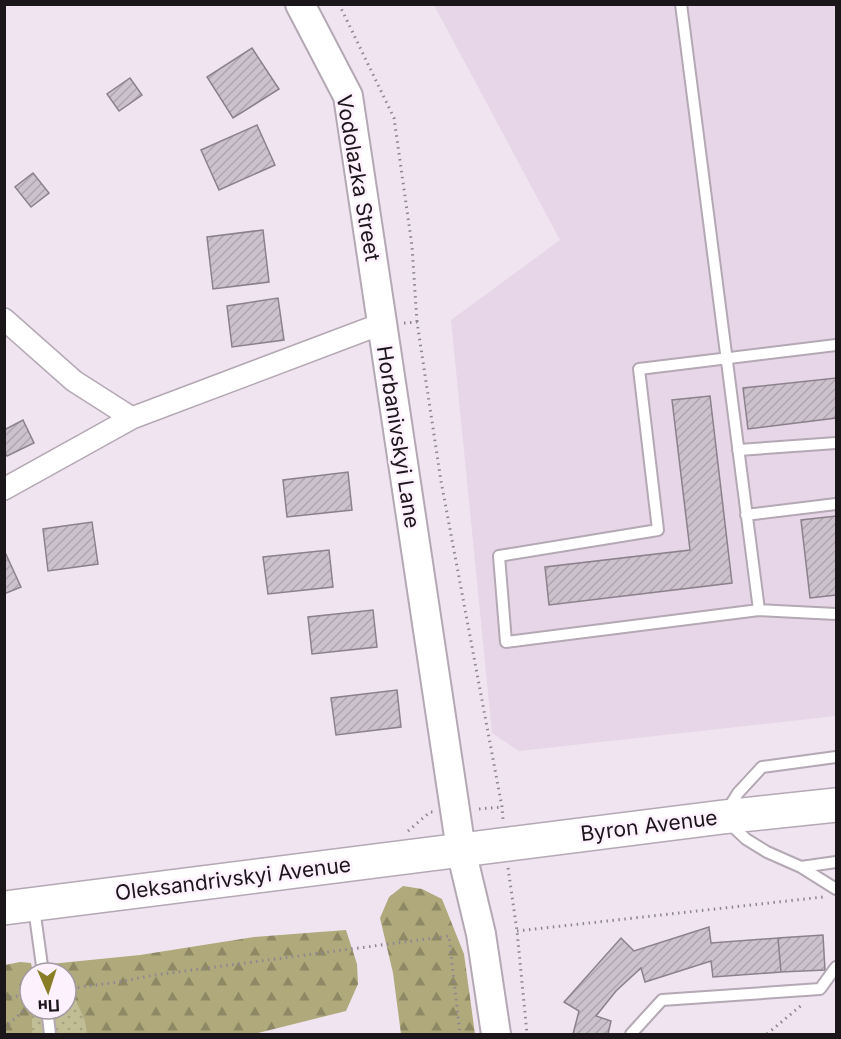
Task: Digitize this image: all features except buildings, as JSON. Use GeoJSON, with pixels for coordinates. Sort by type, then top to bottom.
{"type":"FeatureCollection","features":[{"type":"Feature","properties":{"kind":"main road","name":"Byron Avenue"},"geometry":{"type":"LineString","coordinates":[[461,850],[837,805]]}},
{"type":"Feature","properties":{"kind":"main road","name":"Oleksandrivskyi Avenue"},"geometry":{"type":"LineString","coordinates":[[19,907],[461,850]]}},
{"type":"Feature","properties":{"kind":"street","name":"Vodolazka Street"},"geometry":{"type":"LineString","coordinates":[[300,4],[348,96],[381,324]]}},
{"type":"Feature","properties":{"kind":"street"},"geometry":{"type":"LineString","coordinates":[[4,319],[74,381],[132,418]]}},
{"type":"Feature","properties":{"kind":"street","name":"Horbanivskyi Lane"},"geometry":{"type":"LineString","coordinates":[[4,489],[132,418],[381,324],[461,850],[481,934],[496,1035]]}},
{"type":"Feature","properties":{"kind":"lane"},"geometry":{"type":"LineString","coordinates":[[681,4],[759,610]]}},
{"type":"Feature","properties":{"kind":"lane"},"geometry":{"type":"LineString","coordinates":[[837,345],[639,369],[657,530],[499,556],[506,642],[759,610],[837,614]]}},
{"type":"Feature","properties":{"kind":"lane"},"geometry":{"type":"LineString","coordinates":[[738,450],[837,443]]}},
{"type":"Feature","properties":{"kind":"lane"},"geometry":{"type":"LineString","coordinates":[[746,515],[837,504]]}},
{"type":"Feature","properties":{"kind":"lane"},"geometry":{"type":"LineString","coordinates":[[837,757],[762,767],[738,793],[723,817],[747,839],[767,852],[801,867],[837,889]]}},
{"type":"Feature","properties":{"kind":"lane"},"geometry":{"type":"LineString","coordinates":[[801,867],[837,862]]}},
{"type":"Feature","properties":{"kind":"lane"},"geometry":{"type":"LineString","coordinates":[[19,907],[39,961]]}},
{"type":"Feature","properties":{"kind":"lane"},"geometry":{"type":"LineString","coordinates":[[631,1035],[662,1000],[820,989],[837,967]]}},
{"type":"Feature","properties":{"kind":"path"},"geometry":{"type":"LineString","coordinates":[[339,4],[394,117],[412,246],[417,322],[441,482],[502,807],[527,1035]]}},
{"type":"Feature","properties":{"kind":"path"},"geometry":{"type":"LineString","coordinates":[[381,324],[417,322]]}},
{"type":"Feature","properties":{"kind":"path"},"geometry":{"type":"LineString","coordinates":[[408,831],[430,812],[502,807]]}},
{"type":"Feature","properties":{"kind":"path"},"geometry":{"type":"LineString","coordinates":[[517,932],[825,897]]}},
{"type":"Feature","properties":{"kind":"path"},"geometry":{"type":"LineString","coordinates":[[78,987],[167,973],[449,936],[460,1035]]}},
{"type":"Feature","properties":{"kind":"path"},"geometry":{"type":"LineString","coordinates":[[767,1035],[820,989]]}},
{"type":"Feature","properties":{"kind":"path"},"geometry":{"type":"LineString","coordinates":[[4,1028],[18,1016]]}},
{"type":"Feature","properties":{"kind":"shaded area"},"geometry":{"type":"Polygon","coordinates":[[[434,5],[836,5],[836,716],[519,751],[492,733],[451,320],[560,240],[434,5]]]}},
{"type":"Feature","properties":{"kind":"shaded area"},"geometry":{"type":"Polygon","coordinates":[[[78,993],[167,1034],[5,1034],[18,1021],[78,1021],[78,993]]]}},
{"type":"Feature","properties":{"kind":"green space"},"geometry":{"type":"Polygon","coordinates":[[[403,886],[422,889],[442,899],[464,954],[475,1034],[401,1034],[393,973],[380,918],[389,897],[403,886]]]}},
{"type":"Feature","properties":{"kind":"green space"},"geometry":{"type":"Polygon","coordinates":[[[346,930],[357,964],[358,984],[346,1011],[254,1034],[87,1034],[85,1021],[78,1005],[78,961],[140,955],[254,937],[346,930]]]}},
{"type":"Feature","properties":{"kind":"green space"},"geometry":{"type":"Polygon","coordinates":[[[18,962],[18,1021],[32,1021],[32,1034],[5,1034],[5,965],[18,962]]]}}]}
